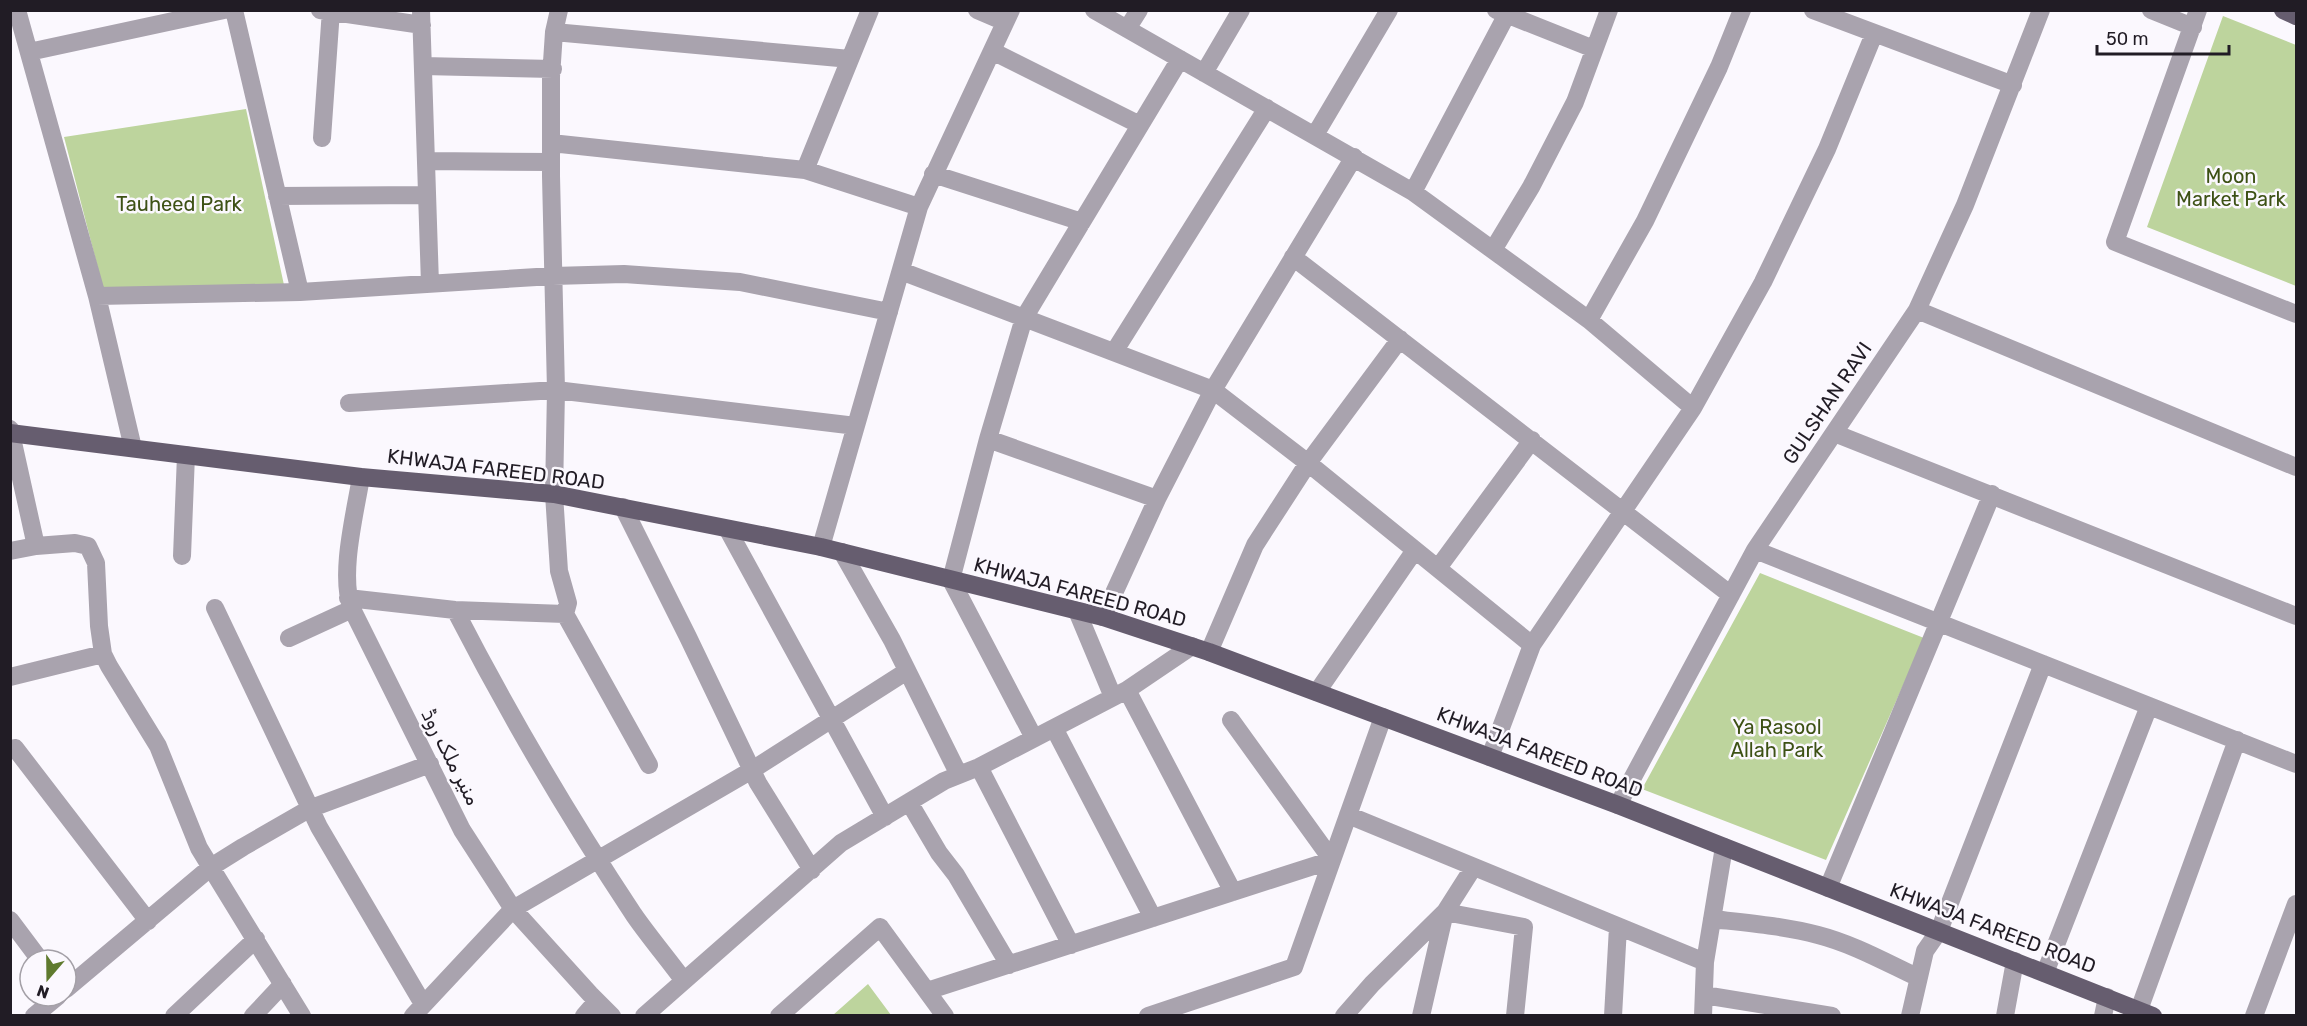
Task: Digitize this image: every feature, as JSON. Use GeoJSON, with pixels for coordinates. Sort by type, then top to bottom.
{"type":"FeatureCollection","features":[{"type":"Feature","properties":{"kind":"main road"},"geometry":{"type":"LineString","coordinates":[[2283,10],[2296,16]]}},
{"type":"Feature","properties":{"kind":"main road","name":"KHWAJA FAREED ROAD"},"geometry":{"type":"LineString","coordinates":[[11,432],[361,477],[554,495],[820,547],[1103,618],[1201,649],[1618,805],[2146,1013]]}},
{"type":"Feature","properties":{"kind":"street"},"geometry":{"type":"LineString","coordinates":[[17,10],[97,296],[133,448]]}},
{"type":"Feature","properties":{"kind":"street"},"geometry":{"type":"LineString","coordinates":[[29,52],[160,17],[225,10]]}},
{"type":"Feature","properties":{"kind":"street"},"geometry":{"type":"LineString","coordinates":[[234,10],[300,292]]}},
{"type":"Feature","properties":{"kind":"street"},"geometry":{"type":"LineString","coordinates":[[559,10],[554,32],[551,143],[556,390],[554,495],[559,572],[568,603],[565,614],[649,765]]}},
{"type":"Feature","properties":{"kind":"street"},"geometry":{"type":"LineString","coordinates":[[805,170],[870,10]]}},
{"type":"Feature","properties":{"kind":"street"},"geometry":{"type":"LineString","coordinates":[[820,547],[920,207],[933,174],[1008,16],[977,10]]}},
{"type":"Feature","properties":{"kind":"street"},"geometry":{"type":"LineString","coordinates":[[1094,10],[1413,192],[1589,320],[1693,408]]}},
{"type":"Feature","properties":{"kind":"street"},"geometry":{"type":"LineString","coordinates":[[1127,29],[1138,10]]}},
{"type":"Feature","properties":{"kind":"street"},"geometry":{"type":"LineString","coordinates":[[1204,73],[1241,10]]}},
{"type":"Feature","properties":{"kind":"street"},"geometry":{"type":"LineString","coordinates":[[1315,135],[1389,10]]}},
{"type":"Feature","properties":{"kind":"street"},"geometry":{"type":"LineString","coordinates":[[1493,250],[1531,187],[1575,102],[1609,10]]}},
{"type":"Feature","properties":{"kind":"street"},"geometry":{"type":"LineString","coordinates":[[1589,320],[1645,221],[1719,67],[1742,10]]}},
{"type":"Feature","properties":{"kind":"street"},"geometry":{"type":"LineString","coordinates":[[1813,10],[2013,85]]}},
{"type":"Feature","properties":{"kind":"street","name":"GULSHAN RAVI"},"geometry":{"type":"LineString","coordinates":[[1618,805],[1755,550],[1917,310],[1965,205],[2041,10]]}},
{"type":"Feature","properties":{"kind":"street"},"geometry":{"type":"LineString","coordinates":[[2151,10],[2195,19],[2115,242],[2296,314]]}},
{"type":"Feature","properties":{"kind":"street"},"geometry":{"type":"LineString","coordinates":[[322,138],[328,11],[422,18],[430,284]]}},
{"type":"Feature","properties":{"kind":"street"},"geometry":{"type":"LineString","coordinates":[[1413,192],[1501,13],[1594,49]]}},
{"type":"Feature","properties":{"kind":"street"},"geometry":{"type":"LineString","coordinates":[[554,32],[850,59]]}},
{"type":"Feature","properties":{"kind":"street"},"geometry":{"type":"LineString","coordinates":[[1490,757],[1532,645],[1693,408],[1763,282],[1827,149],[1874,34]]}},
{"type":"Feature","properties":{"kind":"street"},"geometry":{"type":"LineString","coordinates":[[992,51],[1140,125]]}},
{"type":"Feature","properties":{"kind":"street"},"geometry":{"type":"LineString","coordinates":[[1034,738],[951,580],[988,439],[1024,318],[1180,59]]}},
{"type":"Feature","properties":{"kind":"street"},"geometry":{"type":"LineString","coordinates":[[423,66],[552,69]]}},
{"type":"Feature","properties":{"kind":"street"},"geometry":{"type":"LineString","coordinates":[[1114,352],[1267,108]]}},
{"type":"Feature","properties":{"kind":"street"},"geometry":{"type":"LineString","coordinates":[[551,143],[805,170],[920,207]]}},
{"type":"Feature","properties":{"kind":"street"},"geometry":{"type":"LineString","coordinates":[[1103,618],[1157,499],[1213,390],[1354,157]]}},
{"type":"Feature","properties":{"kind":"street"},"geometry":{"type":"LineString","coordinates":[[426,162],[551,162]]}},
{"type":"Feature","properties":{"kind":"street"},"geometry":{"type":"LineString","coordinates":[[933,174],[1082,222]]}},
{"type":"Feature","properties":{"kind":"street"},"geometry":{"type":"LineString","coordinates":[[277,196],[427,195]]}},
{"type":"Feature","properties":{"kind":"street"},"geometry":{"type":"LineString","coordinates":[[1293,257],[1731,595]]}},
{"type":"Feature","properties":{"kind":"street"},"geometry":{"type":"LineString","coordinates":[[901,271],[1213,390],[1532,645]]}},
{"type":"Feature","properties":{"kind":"street"},"geometry":{"type":"LineString","coordinates":[[97,296],[300,292],[553,276],[624,274],[740,282],[889,312]]}},
{"type":"Feature","properties":{"kind":"street"},"geometry":{"type":"LineString","coordinates":[[1917,310],[2296,467]]}},
{"type":"Feature","properties":{"kind":"street"},"geometry":{"type":"LineString","coordinates":[[644,1016],[841,843],[944,781],[979,767],[1201,649],[1255,545],[1308,464],[1400,339]]}},
{"type":"Feature","properties":{"kind":"street"},"geometry":{"type":"LineString","coordinates":[[349,403],[556,390],[856,426]]}},
{"type":"Feature","properties":{"kind":"street"},"geometry":{"type":"LineString","coordinates":[[11,432],[36,546]]}},
{"type":"Feature","properties":{"kind":"street"},"geometry":{"type":"LineString","coordinates":[[1834,433],[2296,616]]}},
{"type":"Feature","properties":{"kind":"street"},"geometry":{"type":"LineString","coordinates":[[988,439],[1157,499]]}},
{"type":"Feature","properties":{"kind":"street"},"geometry":{"type":"LineString","coordinates":[[1438,568],[1532,440]]}},
{"type":"Feature","properties":{"kind":"street"},"geometry":{"type":"LineString","coordinates":[[182,556],[186,455]]}},
{"type":"Feature","properties":{"kind":"street","name":"منیر ملک روڈ"},"geometry":{"type":"LineString","coordinates":[[361,477],[346,580],[350,604],[462,830],[513,909],[612,1016]]}},
{"type":"Feature","properties":{"kind":"street"},"geometry":{"type":"LineString","coordinates":[[1828,888],[1992,494]]}},
{"type":"Feature","properties":{"kind":"street"},"geometry":{"type":"LineString","coordinates":[[622,507],[752,770],[812,870]]}},
{"type":"Feature","properties":{"kind":"street"},"geometry":{"type":"LineString","coordinates":[[728,530],[885,817]]}},
{"type":"Feature","properties":{"kind":"street"},"geometry":{"type":"LineString","coordinates":[[10,551],[75,543],[88,546],[96,563],[103,654],[159,746],[199,848],[302,1016]]}},
{"type":"Feature","properties":{"kind":"street"},"geometry":{"type":"LineString","coordinates":[[1317,692],[1415,550]]}},
{"type":"Feature","properties":{"kind":"street"},"geometry":{"type":"LineString","coordinates":[[1755,550],[2296,764]]}},
{"type":"Feature","properties":{"kind":"street"},"geometry":{"type":"LineString","coordinates":[[842,552],[907,671],[959,775]]}},
{"type":"Feature","properties":{"kind":"street"},"geometry":{"type":"LineString","coordinates":[[289,638],[350,604],[565,614]]}},
{"type":"Feature","properties":{"kind":"street"},"geometry":{"type":"LineString","coordinates":[[215,608],[309,809],[418,1010],[513,909],[752,770],[907,671]]}},
{"type":"Feature","properties":{"kind":"street"},"geometry":{"type":"LineString","coordinates":[[455,610],[499,695],[599,859],[635,916],[684,981]]}},
{"type":"Feature","properties":{"kind":"street"},"geometry":{"type":"LineString","coordinates":[[1077,611],[1120,694],[1233,892]]}},
{"type":"Feature","properties":{"kind":"street"},"geometry":{"type":"LineString","coordinates":[[10,677],[103,654]]}},
{"type":"Feature","properties":{"kind":"street"},"geometry":{"type":"LineString","coordinates":[[1910,1016],[1917,977],[1925,951],[1939,932],[2043,664]]}},
{"type":"Feature","properties":{"kind":"street"},"geometry":{"type":"LineString","coordinates":[[2045,973],[2150,706]]}},
{"type":"Feature","properties":{"kind":"street"},"geometry":{"type":"LineString","coordinates":[[1148,1016],[1294,967],[1383,717]]}},
{"type":"Feature","properties":{"kind":"street"},"geometry":{"type":"LineString","coordinates":[[1231,720],[1332,860]]}},
{"type":"Feature","properties":{"kind":"street"},"geometry":{"type":"LineString","coordinates":[[1054,728],[1153,918]]}},
{"type":"Feature","properties":{"kind":"street"},"geometry":{"type":"LineString","coordinates":[[2146,1013],[2237,741]]}},
{"type":"Feature","properties":{"kind":"street"},"geometry":{"type":"LineString","coordinates":[[15,748],[148,921]]}},
{"type":"Feature","properties":{"kind":"street"},"geometry":{"type":"LineString","coordinates":[[78,979],[211,867],[309,809],[430,764]]}},
{"type":"Feature","properties":{"kind":"street"},"geometry":{"type":"LineString","coordinates":[[979,767],[1071,945]]}},
{"type":"Feature","properties":{"kind":"street"},"geometry":{"type":"LineString","coordinates":[[909,802],[939,853],[956,875],[1009,965]]}},
{"type":"Feature","properties":{"kind":"street"},"geometry":{"type":"LineString","coordinates":[[1348,815],[1705,962]]}},
{"type":"Feature","properties":{"kind":"street"},"geometry":{"type":"LineString","coordinates":[[1703,1016],[1705,962],[1724,847]]}},
{"type":"Feature","properties":{"kind":"street"},"geometry":{"type":"LineString","coordinates":[[927,991],[1332,860]]}},
{"type":"Feature","properties":{"kind":"street"},"geometry":{"type":"LineString","coordinates":[[1344,1016],[1372,984],[1445,912],[1473,868]]}},
{"type":"Feature","properties":{"kind":"street"},"geometry":{"type":"LineString","coordinates":[[2254,1016],[2296,904]]}},
{"type":"Feature","properties":{"kind":"street"},"geometry":{"type":"LineString","coordinates":[[1421,1016],[1445,912]]}},
{"type":"Feature","properties":{"kind":"street"},"geometry":{"type":"LineString","coordinates":[[1445,912],[1524,927],[1515,1016]]}},
{"type":"Feature","properties":{"kind":"street"},"geometry":{"type":"LineString","coordinates":[[1712,919],[1762,924],[1819,935],[1852,946],[1917,977]]}},
{"type":"Feature","properties":{"kind":"street"},"geometry":{"type":"LineString","coordinates":[[10,920],[31,948]]}},
{"type":"Feature","properties":{"kind":"street"},"geometry":{"type":"LineString","coordinates":[[779,1016],[880,927],[945,1016]]}},
{"type":"Feature","properties":{"kind":"street"},"geometry":{"type":"LineString","coordinates":[[1613,1016],[1618,927]]}},
{"type":"Feature","properties":{"kind":"street"},"geometry":{"type":"LineString","coordinates":[[174,1016],[256,939]]}},
{"type":"Feature","properties":{"kind":"street"},"geometry":{"type":"LineString","coordinates":[[2005,1016],[2015,961]]}},
{"type":"Feature","properties":{"kind":"street"},"geometry":{"type":"LineString","coordinates":[[253,1016],[283,984]]}},
{"type":"Feature","properties":{"kind":"street"},"geometry":{"type":"LineString","coordinates":[[1704,995],[1822,1014]]}},
{"type":"Feature","properties":{"kind":"street"},"geometry":{"type":"LineString","coordinates":[[2103,1016],[2107,997]]}},
{"type":"Feature","properties":{"kind":"street"},"geometry":{"type":"LineString","coordinates":[[584,1016],[597,1001]]}},
{"type":"Feature","properties":{"kind":"green space","name":"Moon Market Park"},"geometry":{"type":"Polygon","coordinates":[[[2223,16],[2296,45],[2296,286],[2147,227],[2223,16]]]}},
{"type":"Feature","properties":{"kind":"green space","name":"Tauheed Park"},"geometry":{"type":"Polygon","coordinates":[[[246,109],[284,285],[103,288],[64,137],[246,109]]]}},
{"type":"Feature","properties":{"kind":"green space","name":"Ya Rasool Allah Park"},"geometry":{"type":"Polygon","coordinates":[[[1760,573],[1924,638],[1826,860],[1642,789],[1760,573]]]}},
{"type":"Feature","properties":{"kind":"green space"},"geometry":{"type":"Polygon","coordinates":[[[868,984],[891,1015],[833,1015],[868,984]]]}}]}
